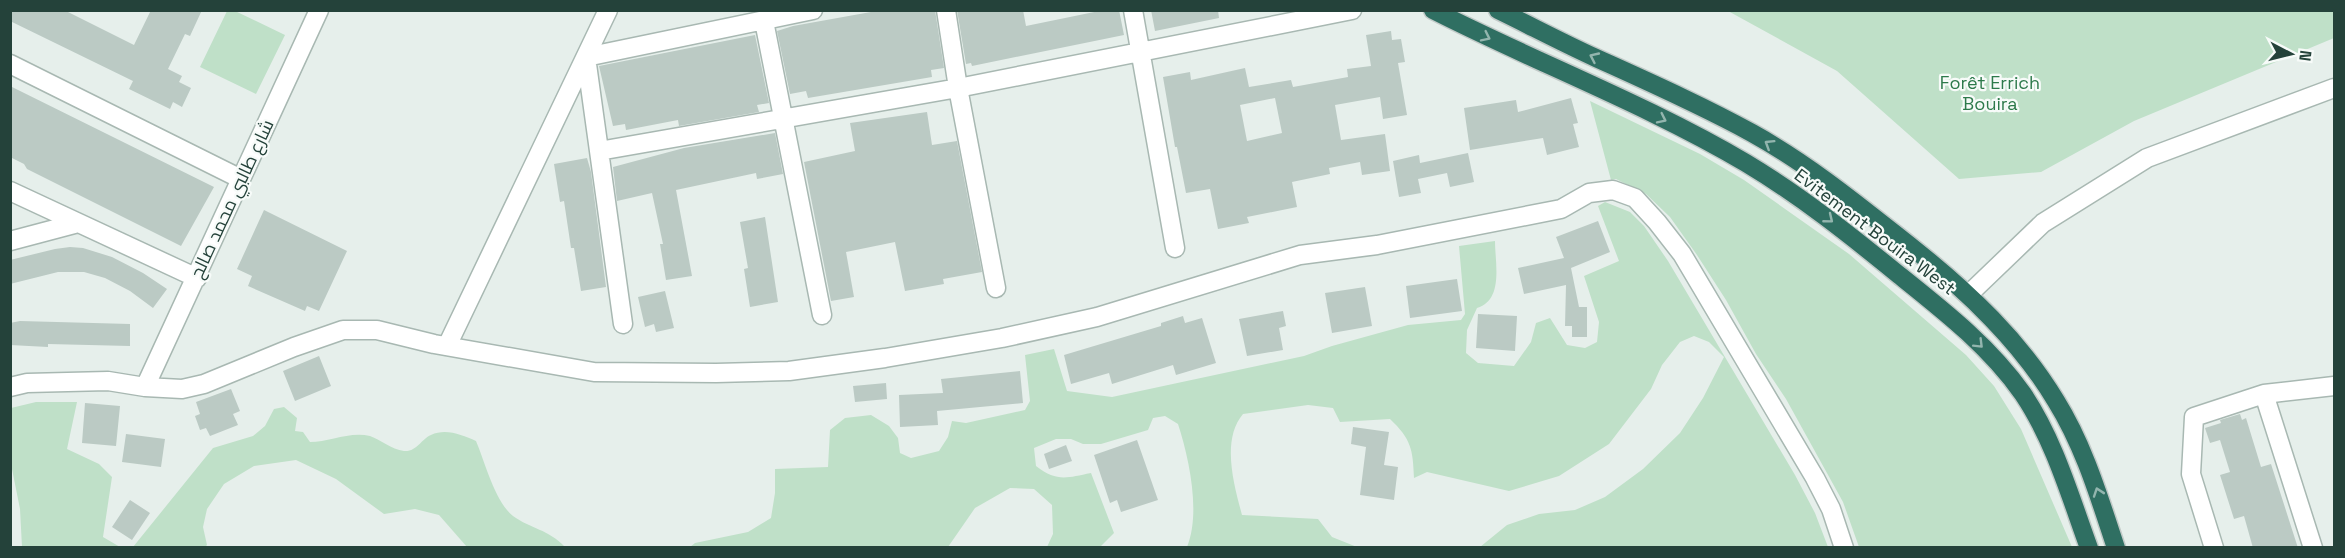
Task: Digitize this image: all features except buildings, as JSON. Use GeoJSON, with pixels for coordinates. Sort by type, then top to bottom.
{"type":"FeatureCollection","features":[{"type":"Feature","properties":{"kind":"highway","name":"Evitement Bouira West"},"geometry":{"type":"LineString","coordinates":[[1433,10],[1669,122],[1746,163],[1821,213],[1953,318],[2002,367],[2024,395],[2059,467],[2089,548]]}},
{"type":"Feature","properties":{"kind":"highway","name":"Evitement Bouira West"},"geometry":{"type":"LineString","coordinates":[[1498,10],[1595,58],[1677,94],[1752,133],[1851,198],[1968,295],[2015,344],[2055,399],[2073,430],[2095,485],[2116,548]]}},
{"type":"Feature","properties":{"kind":"street","name":"شارع طالبي محمد صالح"},"geometry":{"type":"LineString","coordinates":[[145,387],[319,10]]}},
{"type":"Feature","properties":{"kind":"street"},"geometry":{"type":"LineString","coordinates":[[447,346],[608,10]]}},
{"type":"Feature","properties":{"kind":"street"},"geometry":{"type":"LineString","coordinates":[[586,57],[813,10]]}},
{"type":"Feature","properties":{"kind":"street"},"geometry":{"type":"LineString","coordinates":[[946,10],[958,88],[996,288]]}},
{"type":"Feature","properties":{"kind":"street"},"geometry":{"type":"LineString","coordinates":[[1133,10],[1175,248]]}},
{"type":"Feature","properties":{"kind":"street"},"geometry":{"type":"LineString","coordinates":[[599,151],[1140,54],[1323,14],[1352,10]]}},
{"type":"Feature","properties":{"kind":"street"},"geometry":{"type":"LineString","coordinates":[[764,21],[822,315]]}},
{"type":"Feature","properties":{"kind":"street"},"geometry":{"type":"LineString","coordinates":[[586,57],[623,324]]}},
{"type":"Feature","properties":{"kind":"street"},"geometry":{"type":"LineString","coordinates":[[10,64],[241,179]]}},
{"type":"Feature","properties":{"kind":"street"},"geometry":{"type":"LineString","coordinates":[[1968,295],[2043,223],[2147,158],[2334,88]]}},
{"type":"Feature","properties":{"kind":"street"},"geometry":{"type":"LineString","coordinates":[[10,387],[27,383],[108,381],[145,387],[182,389],[204,384],[294,347],[343,330],[377,330],[447,346],[594,372],[716,373],[789,370],[1002,338],[1086,320],[1300,255],[1377,245],[1561,209],[1589,193],[1612,190],[1635,198],[1682,254],[1815,478],[1831,509],[1845,548]]}},
{"type":"Feature","properties":{"kind":"street"},"geometry":{"type":"LineString","coordinates":[[10,191],[196,278]]}},
{"type":"Feature","properties":{"kind":"street"},"geometry":{"type":"LineString","coordinates":[[10,241],[78,224]]}},
{"type":"Feature","properties":{"kind":"street"},"geometry":{"type":"LineString","coordinates":[[2214,548],[2191,474],[2190,456],[2194,437],[2194,417],[2264,394],[2334,386]]}},
{"type":"Feature","properties":{"kind":"street"},"geometry":{"type":"LineString","coordinates":[[2264,394],[2313,548]]}},
{"type":"Feature","properties":{"kind":"green space","name":"Forêt Errich Bouira"},"geometry":{"type":"Polygon","coordinates":[[[2334,10],[2334,38],[2134,121],[2041,172],[1959,179],[1837,71],[1728,11],[2334,10]]]}},
{"type":"Feature","properties":{"kind":"green space"},"geometry":{"type":"Polygon","coordinates":[[[227,11],[235,11],[285,35],[256,94],[200,67],[227,11]]]}},
{"type":"Feature","properties":{"kind":"green space"},"geometry":{"type":"Polygon","coordinates":[[[1590,101],[1700,154],[1744,180],[1849,254],[1966,355],[1994,386],[2021,429],[2072,547],[1859,547],[1843,502],[1786,399],[1756,354],[1726,300],[1697,255],[1670,217],[1646,194],[1616,179],[1611,180],[1590,101]]]}},
{"type":"Feature","properties":{"kind":"green space"},"geometry":{"type":"Polygon","coordinates":[[[1605,202],[1630,212],[1644,226],[1668,261],[1795,475],[1815,513],[1828,547],[1480,547],[1507,525],[1539,514],[1575,510],[1605,497],[1643,469],[1680,433],[1703,398],[1724,357],[1709,342],[1694,336],[1680,342],[1662,365],[1651,389],[1609,444],[1559,476],[1509,491],[1427,472],[1414,478],[1410,445],[1390,419],[1340,422],[1333,408],[1308,405],[1243,414],[1236,425],[1231,449],[1233,477],[1242,515],[1318,519],[1332,537],[1357,547],[1187,547],[1193,518],[1192,486],[1178,424],[1165,416],[1153,418],[1148,430],[1101,444],[1083,444],[1071,439],[1056,439],[1034,448],[1036,466],[1050,475],[1068,477],[1091,473],[1114,533],[1100,547],[1047,547],[1053,534],[1052,505],[1034,489],[1010,488],[975,508],[948,547],[690,547],[695,543],[748,532],[771,518],[775,493],[775,469],[828,467],[830,430],[845,418],[871,415],[889,426],[898,438],[900,453],[911,458],[939,451],[948,437],[952,421],[966,423],[1025,410],[1030,401],[1025,355],[1054,349],[1067,391],[1112,397],[1304,356],[1408,325],[1461,320],[1465,314],[1459,246],[1495,241],[1495,289],[1486,304],[1477,308],[1467,330],[1466,353],[1478,363],[1514,366],[1531,342],[1536,323],[1550,318],[1567,345],[1585,348],[1597,342],[1599,322],[1584,276],[1619,261],[1598,206],[1605,202]]]}},
{"type":"Feature","properties":{"kind":"green space"},"geometry":{"type":"Polygon","coordinates":[[[36,402],[77,402],[67,449],[99,464],[112,477],[103,537],[120,547],[22,547],[20,509],[11,464],[11,408],[36,402]]]}},
{"type":"Feature","properties":{"kind":"green space"},"geometry":{"type":"Polygon","coordinates":[[[284,407],[297,418],[295,431],[303,432],[310,442],[362,435],[408,451],[431,435],[442,432],[476,441],[491,481],[507,510],[513,516],[552,536],[565,547],[467,547],[439,515],[415,509],[384,514],[336,479],[296,460],[254,466],[224,484],[207,509],[203,527],[207,545],[205,547],[133,547],[213,448],[253,436],[265,426],[274,409],[284,407]]]}}]}
